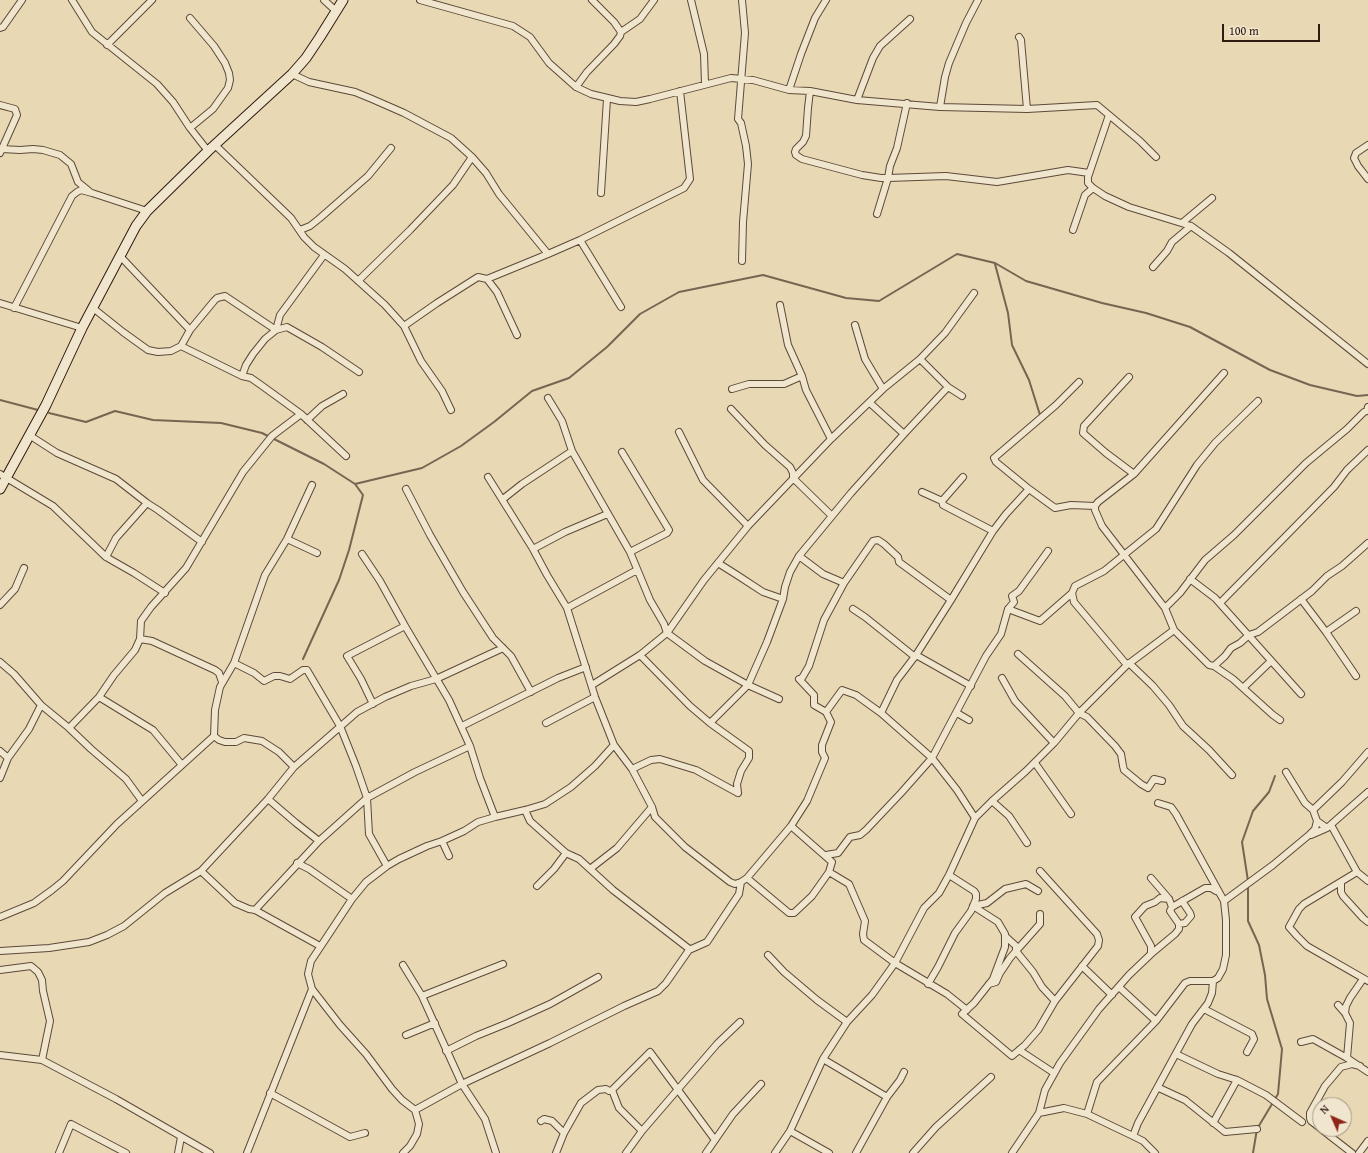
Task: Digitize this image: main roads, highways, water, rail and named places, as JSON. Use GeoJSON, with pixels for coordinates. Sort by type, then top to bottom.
{"type":"FeatureCollection","features":[{"type":"Feature","properties":{"kind":"waterway"},"geometry":{"type":"LineString","coordinates":[[49,413],[86,422],[115,411],[153,420],[221,423],[262,433],[324,464],[355,484],[422,468],[461,446],[494,422],[532,391],[569,378],[607,347],[640,314],[679,292],[763,275],[846,298],[879,301],[957,254],[995,263],[1026,281],[1102,303],[1146,313],[1190,327],[1270,370],[1310,385],[1357,396],[1368,395]]}},
{"type":"Feature","properties":{"kind":"waterway"},"geometry":{"type":"LineString","coordinates":[[995,264],[1008,313],[1012,345],[1029,380],[1040,415]]}},
{"type":"Feature","properties":{"kind":"waterway"},"geometry":{"type":"LineString","coordinates":[[0,400],[38,410]]}},
{"type":"Feature","properties":{"kind":"waterway"},"geometry":{"type":"LineString","coordinates":[[303,659],[339,580],[349,550],[363,495],[355,484]]}},
{"type":"Feature","properties":{"kind":"waterway"},"geometry":{"type":"LineString","coordinates":[[1248,881],[1242,842],[1253,811],[1269,792],[1275,776]]}},
{"type":"Feature","properties":{"kind":"waterway"},"geometry":{"type":"LineString","coordinates":[[1248,886],[1248,921],[1259,945],[1265,975],[1267,999],[1282,1049],[1278,1094],[1257,1129],[1253,1153]]}}]}
